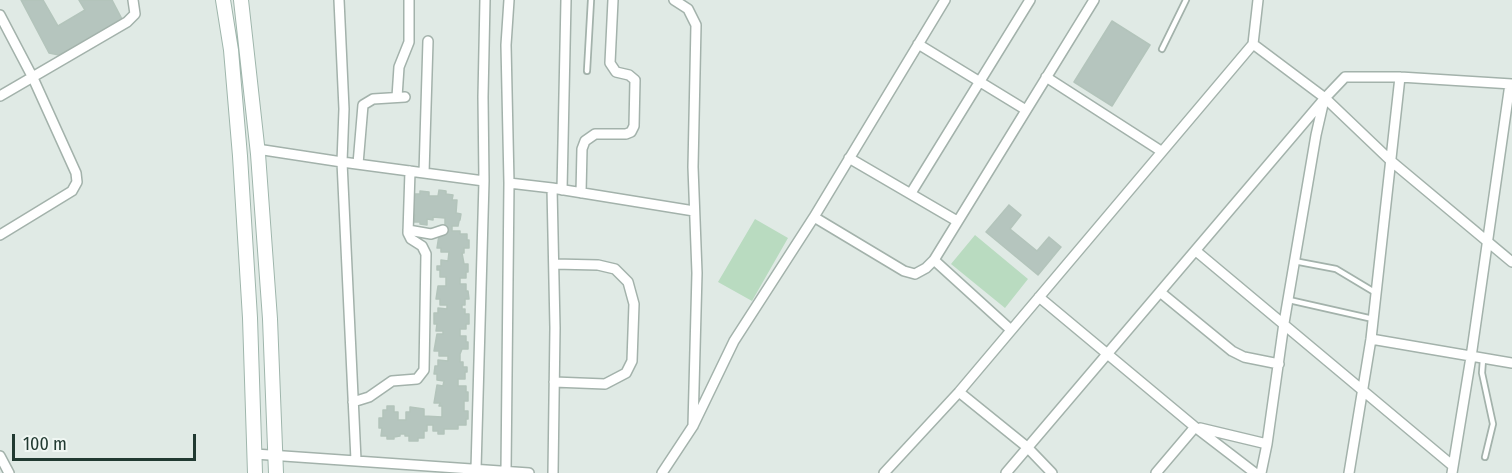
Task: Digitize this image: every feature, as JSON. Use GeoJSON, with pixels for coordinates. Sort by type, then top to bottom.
{"type":"FeatureCollection","features":[{"type":"Feature","properties":{"kind":"main road"},"geometry":{"type":"LineString","coordinates":[[223,0],[231,50],[240,156],[250,318],[255,473]]}},
{"type":"Feature","properties":{"kind":"main road"},"geometry":{"type":"LineString","coordinates":[[241,0],[257,148],[270,319],[276,473]]}},
{"type":"Feature","properties":{"kind":"street"},"geometry":{"type":"LineString","coordinates":[[0,96],[126,22],[135,14],[132,0]]}},
{"type":"Feature","properties":{"kind":"street"},"geometry":{"type":"LineString","coordinates":[[339,0],[344,109],[342,162],[356,460]]}},
{"type":"Feature","properties":{"kind":"street"},"geometry":{"type":"LineString","coordinates":[[358,164],[363,105],[373,99],[401,97],[399,67],[409,42],[409,0]]}},
{"type":"Feature","properties":{"kind":"street"},"geometry":{"type":"LineString","coordinates":[[476,469],[484,181],[485,0]]}},
{"type":"Feature","properties":{"kind":"street"},"geometry":{"type":"LineString","coordinates":[[506,471],[509,0]]}},
{"type":"Feature","properties":{"kind":"street"},"geometry":{"type":"LineString","coordinates":[[562,190],[566,0]]}},
{"type":"Feature","properties":{"kind":"street"},"geometry":{"type":"LineString","coordinates":[[581,193],[582,149],[585,141],[595,134],[626,134],[631,132],[634,126],[635,80],[629,75],[616,72],[610,63],[613,0]]}},
{"type":"Feature","properties":{"kind":"street"},"geometry":{"type":"LineString","coordinates":[[674,0],[688,9],[696,25],[693,167],[697,273],[693,426]]}},
{"type":"Feature","properties":{"kind":"street"},"geometry":{"type":"LineString","coordinates":[[662,473],[693,426],[734,341],[814,217],[945,0]]}},
{"type":"Feature","properties":{"kind":"street"},"geometry":{"type":"LineString","coordinates":[[911,193],[1030,0]]}},
{"type":"Feature","properties":{"kind":"street"},"geometry":{"type":"LineString","coordinates":[[814,217],[904,271],[915,273],[926,268],[934,261],[1094,0]]}},
{"type":"Feature","properties":{"kind":"street"},"geometry":{"type":"LineString","coordinates":[[884,473],[959,392],[1253,44],[1258,0]]}},
{"type":"Feature","properties":{"kind":"street"},"geometry":{"type":"LineString","coordinates":[[0,15],[33,78],[78,182],[72,192],[0,235]]}},
{"type":"Feature","properties":{"kind":"street"},"geometry":{"type":"LineString","coordinates":[[424,173],[428,41]]}},
{"type":"Feature","properties":{"kind":"street"},"geometry":{"type":"LineString","coordinates":[[918,44],[1026,110]]}},
{"type":"Feature","properties":{"kind":"street"},"geometry":{"type":"LineString","coordinates":[[1253,44],[1325,98],[1391,161],[1512,262]]}},
{"type":"Feature","properties":{"kind":"street"},"geometry":{"type":"LineString","coordinates":[[1046,77],[1161,151]]}},
{"type":"Feature","properties":{"kind":"street"},"geometry":{"type":"LineString","coordinates":[[1006,473],[1345,77],[1400,77],[1511,84],[1452,470]]}},
{"type":"Feature","properties":{"kind":"street"},"geometry":{"type":"LineString","coordinates":[[1349,473],[1377,293],[1400,77]]}},
{"type":"Feature","properties":{"kind":"street"},"geometry":{"type":"LineString","coordinates":[[1261,473],[1294,261],[1316,135],[1325,98]]}},
{"type":"Feature","properties":{"kind":"street"},"geometry":{"type":"LineString","coordinates":[[257,148],[484,181]]}},
{"type":"Feature","properties":{"kind":"street"},"geometry":{"type":"LineString","coordinates":[[849,158],[957,221]]}},
{"type":"Feature","properties":{"kind":"street"},"geometry":{"type":"LineString","coordinates":[[353,402],[375,393],[392,381],[417,379],[424,370],[426,254],[422,246],[411,239],[408,230],[410,171]]}},
{"type":"Feature","properties":{"kind":"street"},"geometry":{"type":"LineString","coordinates":[[509,183],[694,211]]}},
{"type":"Feature","properties":{"kind":"street"},"geometry":{"type":"LineString","coordinates":[[552,188],[555,328],[553,473]]}},
{"type":"Feature","properties":{"kind":"street"},"geometry":{"type":"LineString","coordinates":[[408,230],[431,234],[443,230]]}},
{"type":"Feature","properties":{"kind":"street"},"geometry":{"type":"LineString","coordinates":[[1196,250],[1284,323],[1452,470]]}},
{"type":"Feature","properties":{"kind":"street"},"geometry":{"type":"LineString","coordinates":[[934,261],[1011,330]]}},
{"type":"Feature","properties":{"kind":"street"},"geometry":{"type":"LineString","coordinates":[[554,264],[598,265],[615,269],[628,282],[634,304],[632,362],[626,373],[605,384],[554,382]]}},
{"type":"Feature","properties":{"kind":"street"},"geometry":{"type":"LineString","coordinates":[[1160,292],[1232,351],[1244,357],[1279,364]]}},
{"type":"Feature","properties":{"kind":"street"},"geometry":{"type":"LineString","coordinates":[[1040,297],[1195,427],[1255,473]]}},
{"type":"Feature","properties":{"kind":"street"},"geometry":{"type":"LineString","coordinates":[[1371,339],[1512,363]]}},
{"type":"Feature","properties":{"kind":"street"},"geometry":{"type":"LineString","coordinates":[[959,392],[1027,447],[1052,473]]}},
{"type":"Feature","properties":{"kind":"street"},"geometry":{"type":"LineString","coordinates":[[1195,427],[1267,444]]}},
{"type":"Feature","properties":{"kind":"street"},"geometry":{"type":"LineString","coordinates":[[1170,473],[1158,470],[1195,427]]}},
{"type":"Feature","properties":{"kind":"street"},"geometry":{"type":"LineString","coordinates":[[255,454],[529,473]]}},
{"type":"Feature","properties":{"kind":"street"},"geometry":{"type":"LineString","coordinates":[[0,456],[9,473]]}},
{"type":"Feature","properties":{"kind":"lane"},"geometry":{"type":"LineString","coordinates":[[587,71],[591,0]]}},
{"type":"Feature","properties":{"kind":"lane"},"geometry":{"type":"LineString","coordinates":[[1162,49],[1186,0]]}},
{"type":"Feature","properties":{"kind":"lane"},"geometry":{"type":"LineString","coordinates":[[1294,261],[1336,269],[1377,293]]}},
{"type":"Feature","properties":{"kind":"lane"},"geometry":{"type":"LineString","coordinates":[[1289,300],[1373,319]]}},
{"type":"Feature","properties":{"kind":"lane"},"geometry":{"type":"LineString","coordinates":[[1483,358],[1482,373],[1493,424],[1485,457]]}},
{"type":"Feature","properties":{"kind":"green space"},"geometry":{"type":"Polygon","coordinates":[[[755,219],[788,238],[752,301],[718,282],[755,219]]]}},
{"type":"Feature","properties":{"kind":"green space"},"geometry":{"type":"Polygon","coordinates":[[[975,235],[1028,279],[1005,308],[951,264],[975,235]]]}},
{"type":"Feature","properties":{"kind":"building"},"geometry":{"type":"Polygon","coordinates":[[[21,0],[43,0],[58,26],[85,10],[79,0],[112,0],[123,21],[59,55],[49,53],[21,0]]]}},
{"type":"Feature","properties":{"kind":"building"},"geometry":{"type":"Polygon","coordinates":[[[1112,21],[1150,45],[1112,106],[1074,82],[1112,21]]]}},
{"type":"Feature","properties":{"kind":"building"},"geometry":{"type":"Polygon","coordinates":[[[439,190],[446,191],[446,194],[453,195],[452,200],[457,200],[456,213],[461,214],[458,226],[452,226],[452,231],[467,234],[467,240],[469,240],[469,248],[464,248],[464,253],[462,253],[464,264],[468,264],[468,272],[466,272],[466,278],[460,278],[460,284],[466,284],[469,299],[465,299],[462,309],[465,309],[465,314],[469,314],[469,324],[466,324],[466,329],[460,329],[460,336],[466,336],[466,342],[468,342],[468,349],[462,349],[460,354],[460,362],[463,362],[463,367],[467,367],[467,372],[465,372],[465,379],[458,379],[458,386],[466,386],[466,392],[468,392],[468,401],[464,401],[464,411],[468,411],[468,419],[466,419],[466,425],[458,425],[458,429],[444,429],[444,434],[433,431],[433,425],[427,425],[424,438],[418,438],[418,441],[409,441],[409,436],[405,434],[400,434],[394,439],[387,439],[387,436],[381,436],[382,428],[379,428],[379,418],[383,418],[383,410],[387,410],[387,406],[394,406],[394,412],[398,412],[398,420],[406,420],[406,412],[410,412],[410,407],[424,409],[424,416],[442,417],[442,406],[439,406],[440,403],[434,403],[437,385],[443,386],[444,381],[437,380],[437,374],[434,374],[438,360],[448,361],[448,356],[439,356],[439,351],[434,351],[437,334],[443,334],[443,331],[436,331],[434,313],[438,313],[438,308],[447,309],[447,305],[440,305],[440,299],[436,299],[438,286],[446,286],[446,277],[440,277],[440,270],[437,270],[437,266],[441,266],[441,260],[448,261],[449,252],[441,252],[441,248],[437,248],[439,235],[445,235],[445,218],[427,219],[427,225],[414,222],[415,215],[412,215],[415,194],[420,194],[420,191],[429,192],[429,196],[438,196],[439,190]]]}},
{"type":"Feature","properties":{"kind":"building"},"geometry":{"type":"Polygon","coordinates":[[[1009,205],[1021,215],[1010,229],[1037,251],[1049,237],[1061,247],[1038,275],[986,232],[1009,205]]]}}]}
